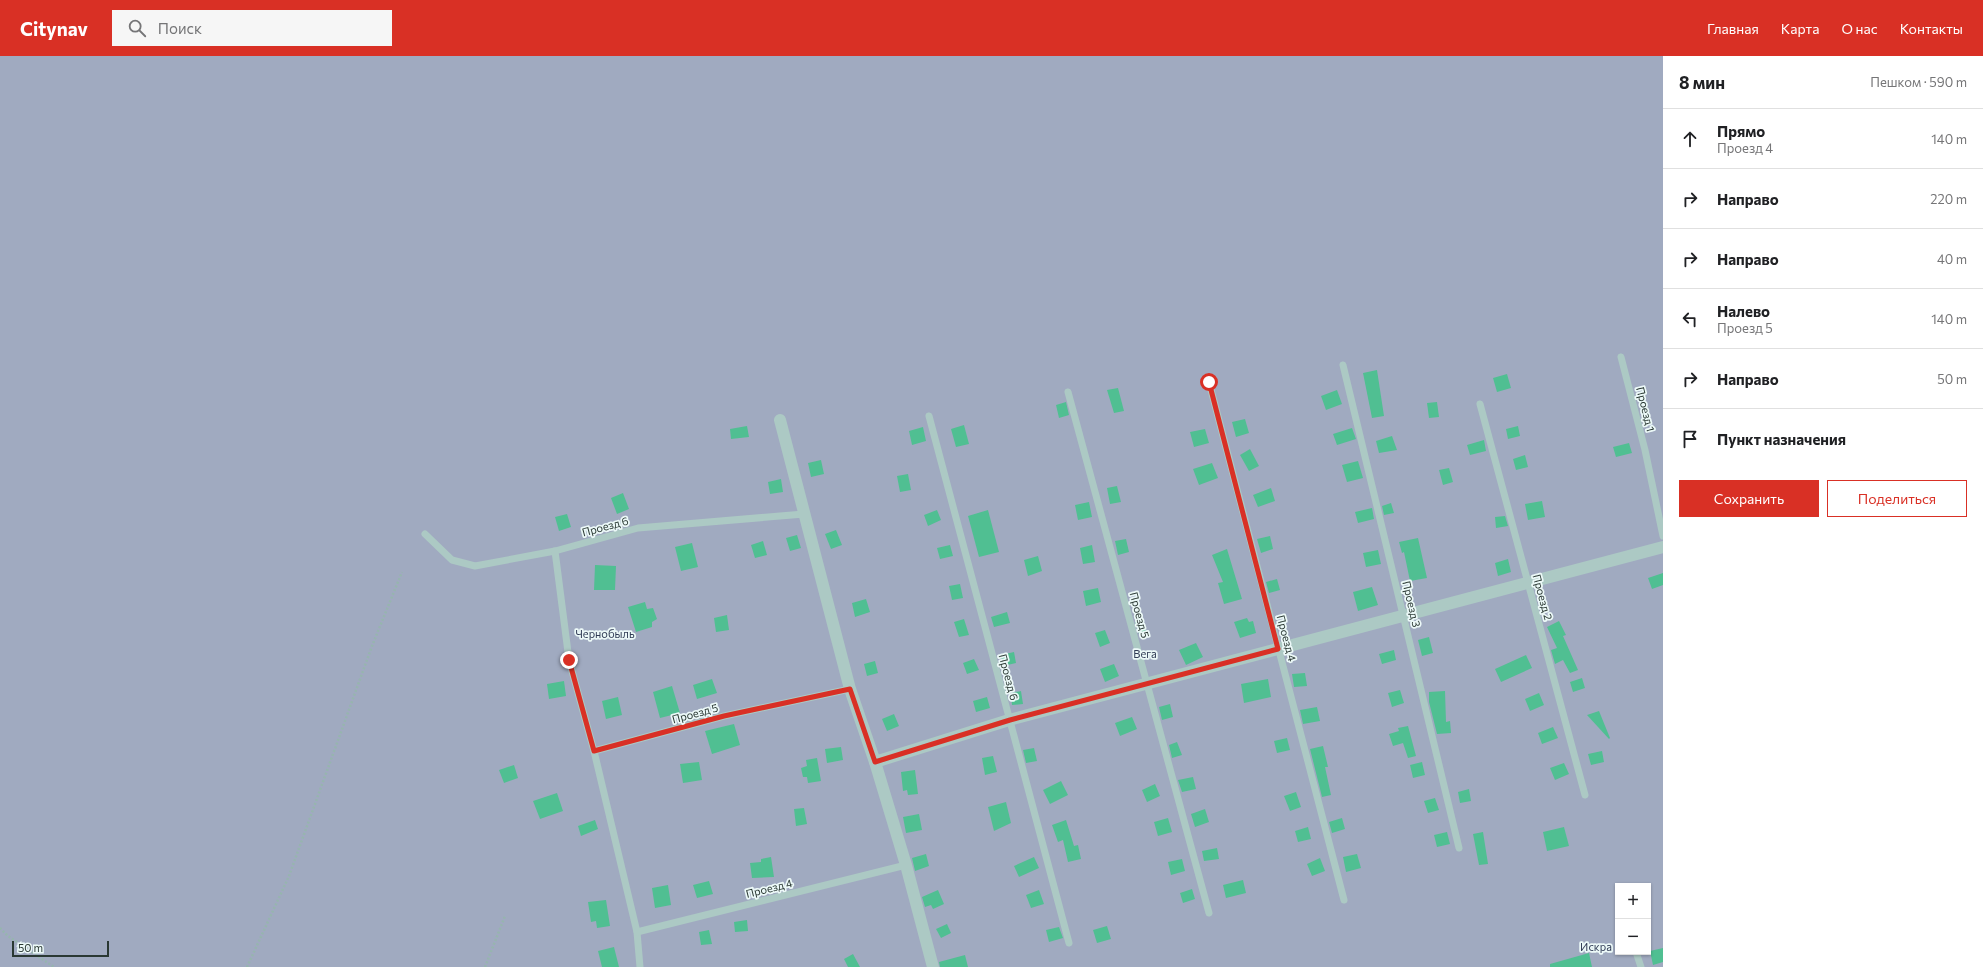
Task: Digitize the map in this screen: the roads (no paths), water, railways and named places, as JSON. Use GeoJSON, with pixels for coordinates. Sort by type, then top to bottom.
{"type":"FeatureCollection","features":[{"type":"Feature","properties":{"kind":"street"},"geometry":{"type":"LineString","coordinates":[[780,420],[850,689],[875,762],[906,865],[933,967]]}},
{"type":"Feature","properties":{"kind":"street"},"geometry":{"type":"LineString","coordinates":[[875,762],[1010,720],[1663,547]]}},
{"type":"Feature","properties":{"kind":"lane","name":"Проезд 1"},"geometry":{"type":"LineString","coordinates":[[1621,357],[1645,450],[1663,536]]}},
{"type":"Feature","properties":{"kind":"lane","name":"Проезд 3"},"geometry":{"type":"LineString","coordinates":[[1343,365],[1459,848]]}},
{"type":"Feature","properties":{"kind":"lane","name":"Проезд 4"},"geometry":{"type":"LineString","coordinates":[[1209,382],[1344,900]]}},
{"type":"Feature","properties":{"kind":"lane","name":"Проезд 5"},"geometry":{"type":"LineString","coordinates":[[1068,392],[1209,913]]}},
{"type":"Feature","properties":{"kind":"lane","name":"Проезд 2"},"geometry":{"type":"LineString","coordinates":[[1480,404],[1584,795]]}},
{"type":"Feature","properties":{"kind":"lane","name":"Проезд 6"},"geometry":{"type":"LineString","coordinates":[[929,416],[1069,943]]}},
{"type":"Feature","properties":{"kind":"lane","name":"Проезд 6"},"geometry":{"type":"LineString","coordinates":[[425,534],[452,560],[475,566],[555,551],[638,528],[804,514]]}},
{"type":"Feature","properties":{"kind":"lane"},"geometry":{"type":"LineString","coordinates":[[555,551],[569,660],[594,751],[637,932],[640,967]]}},
{"type":"Feature","properties":{"kind":"lane","name":"Проезд 5"},"geometry":{"type":"LineString","coordinates":[[594,751],[724,716],[850,689]]}},
{"type":"Feature","properties":{"kind":"lane","name":"Проезд 4"},"geometry":{"type":"LineString","coordinates":[[637,932],[906,865]]}},
{"type":"Feature","properties":{"kind":"lane"},"geometry":{"type":"LineString","coordinates":[[1637,955],[1641,967]]}},
{"type":"Feature","properties":{"kind":"park label","name":"Чернобыль"},"geometry":{"type":"Point","coordinates":[605,633]}},
{"type":"Feature","properties":{"kind":"park label","name":"Вега"},"geometry":{"type":"Point","coordinates":[1145,653]}},
{"type":"Feature","properties":{"kind":"park label","name":"Искра"},"geometry":{"type":"Point","coordinates":[1596,946]}}]}
